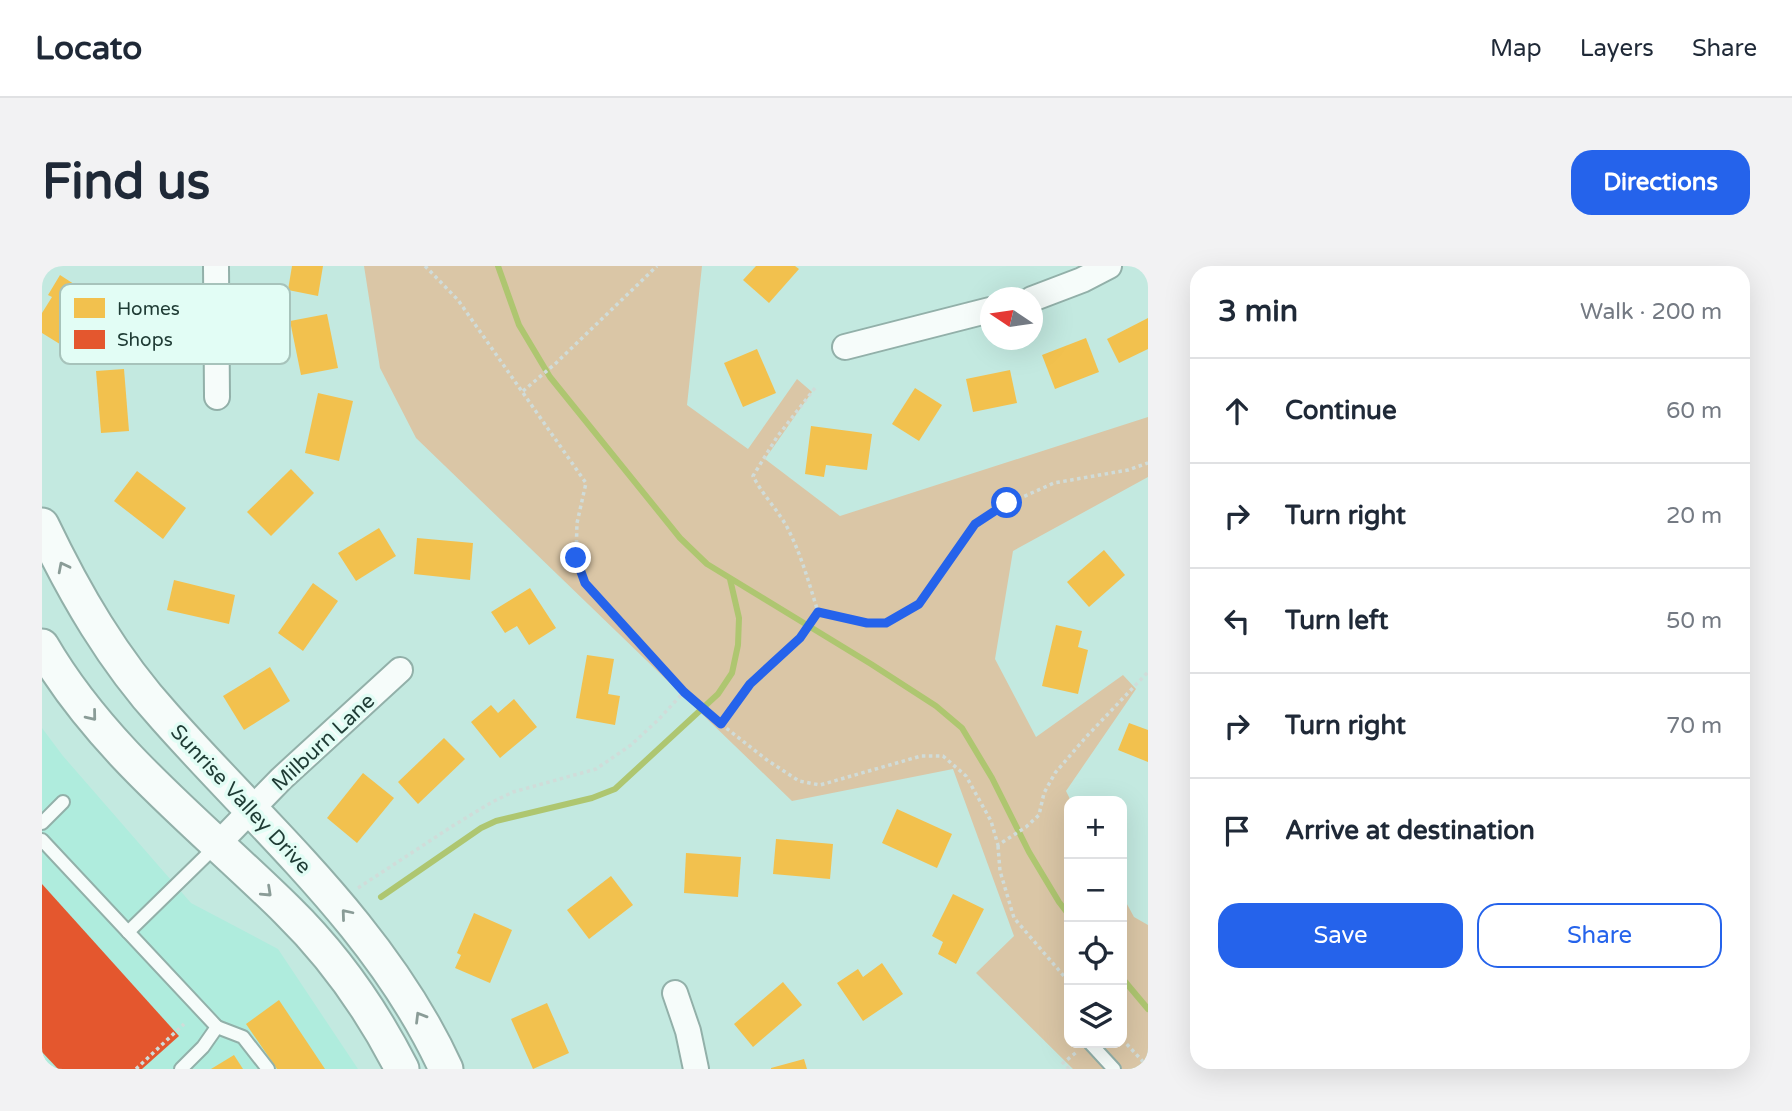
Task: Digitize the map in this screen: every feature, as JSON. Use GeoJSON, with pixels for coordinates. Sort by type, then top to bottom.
{"type":"FeatureCollection","features":[{"type":"Feature","properties":{"kind":"main road","name":"Sunrise Valley Drive"},"geometry":{"type":"LineString","coordinates":[[42,525],[68,578],[121,663],[164,717],[312,874],[363,935],[388,967],[426,1027],[446,1069]]}},
{"type":"Feature","properties":{"kind":"main road","name":"Sunrise Valley Drive"},"geometry":{"type":"LineString","coordinates":[[42,646],[69,688],[118,748],[288,912],[331,961],[370,1015],[402,1069]]}},
{"type":"Feature","properties":{"kind":"street"},"geometry":{"type":"LineString","coordinates":[[216,266],[216,284]]}},
{"type":"Feature","properties":{"kind":"street"},"geometry":{"type":"LineString","coordinates":[[1043,295],[1109,266]]}},
{"type":"Feature","properties":{"kind":"street"},"geometry":{"type":"LineString","coordinates":[[845,347],[980,313]]}},
{"type":"Feature","properties":{"kind":"street"},"geometry":{"type":"LineString","coordinates":[[217,364],[217,397]]}},
{"type":"Feature","properties":{"kind":"street","name":"Milburn Lane"},"geometry":{"type":"LineString","coordinates":[[217,845],[281,779],[400,670]]}},
{"type":"Feature","properties":{"kind":"street"},"geometry":{"type":"LineString","coordinates":[[675,993],[688,1031],[696,1069]]}},
{"type":"Feature","properties":{"kind":"lane"},"geometry":{"type":"LineString","coordinates":[[42,823],[63,802]]}},
{"type":"Feature","properties":{"kind":"lane"},"geometry":{"type":"LineString","coordinates":[[42,840],[217,1027],[243,1037],[268,1069]]}},
{"type":"Feature","properties":{"kind":"lane"},"geometry":{"type":"LineString","coordinates":[[128,932],[217,845]]}},
{"type":"Feature","properties":{"kind":"lane"},"geometry":{"type":"LineString","coordinates":[[181,1069],[203,1047],[217,1027]]}},
{"type":"Feature","properties":{"kind":"lane"},"geometry":{"type":"LineString","coordinates":[[1088,1048],[1114,1069]]}},
{"type":"Feature","properties":{"kind":"path"},"geometry":{"type":"LineString","coordinates":[[425,266],[458,300],[586,483],[577,523],[576,558],[585,583],[684,692],[767,760],[799,781],[820,785],[921,756],[943,756],[965,776],[990,821],[998,845],[999,872],[1014,918],[1064,976]]}},
{"type":"Feature","properties":{"kind":"path"},"geometry":{"type":"LineString","coordinates":[[523,392],[540,379],[657,266]]}},
{"type":"Feature","properties":{"kind":"path"},"geometry":{"type":"LineString","coordinates":[[815,388],[777,437],[753,476],[760,491],[785,524],[796,546],[818,612]]}},
{"type":"Feature","properties":{"kind":"path"},"geometry":{"type":"LineString","coordinates":[[818,612],[867,623],[886,623],[919,604],[975,524],[1007,503],[1054,483],[1128,470],[1148,463]]}},
{"type":"Feature","properties":{"kind":"path"},"geometry":{"type":"LineString","coordinates":[[721,724],[750,684],[800,638],[818,612]]}},
{"type":"Feature","properties":{"kind":"path"},"geometry":{"type":"LineString","coordinates":[[998,845],[1039,815],[1044,793],[1055,773],[1148,672]]}},
{"type":"Feature","properties":{"kind":"path"},"geometry":{"type":"LineString","coordinates":[[353,891],[492,802],[513,792],[596,769],[631,745],[684,692]]}},
{"type":"Feature","properties":{"kind":"path"},"geometry":{"type":"LineString","coordinates":[[135,1069],[184,1024]]}},
{"type":"Feature","properties":{"kind":"path"},"geometry":{"type":"LineString","coordinates":[[1127,1044],[1148,1067]]}},
{"type":"Feature","properties":{"kind":"path"},"geometry":{"type":"LineString","coordinates":[[1069,1069],[1063,1063],[1082,1048]]}},
{"type":"Feature","properties":{"kind":"shaded area"},"geometry":{"type":"Polygon","coordinates":[[[364,266],[702,266],[687,405],[748,449],[797,379],[812,392],[765,459],[840,516],[1148,417],[1148,477],[1013,551],[995,659],[1036,737],[1123,675],[1136,689],[1066,791],[1068,796],[1064,796],[1064,1048],[1127,1048],[1127,904],[1134,917],[1148,925],[1148,1069],[1073,1069],[976,973],[1014,936],[953,769],[792,801],[416,438],[380,368],[364,266]]]}},
{"type":"Feature","properties":{"kind":"shaded area"},"geometry":{"type":"Polygon","coordinates":[[[42,728],[63,756],[191,903],[278,949],[358,1069],[42,1069],[42,728]]]}},
{"type":"Feature","properties":{"kind":"building: Homes"},"geometry":{"type":"Polygon","coordinates":[[[292,266],[323,266],[318,296],[290,290],[292,266]]]}},
{"type":"Feature","properties":{"kind":"building: Homes"},"geometry":{"type":"Polygon","coordinates":[[[756,266],[795,266],[799,269],[769,303],[743,280],[756,266]]]}},
{"type":"Feature","properties":{"kind":"building: Homes"},"geometry":{"type":"Polygon","coordinates":[[[60,275],[74,284],[60,284],[60,344],[42,333],[42,313],[52,297],[48,295],[60,275]]]}},
{"type":"Feature","properties":{"kind":"building: Homes"},"geometry":{"type":"Polygon","coordinates":[[[327,314],[338,368],[301,375],[290,321],[327,314]]]}},
{"type":"Feature","properties":{"kind":"building: Homes"},"geometry":{"type":"Polygon","coordinates":[[[1148,318],[1148,349],[1119,363],[1107,339],[1148,318]]]}},
{"type":"Feature","properties":{"kind":"building: Homes"},"geometry":{"type":"Polygon","coordinates":[[[1086,338],[1099,372],[1055,389],[1042,355],[1086,338]]]}},
{"type":"Feature","properties":{"kind":"building: Homes"},"geometry":{"type":"Polygon","coordinates":[[[757,349],[776,393],[743,407],[724,363],[757,349]]]}},
{"type":"Feature","properties":{"kind":"building: Homes"},"geometry":{"type":"Polygon","coordinates":[[[124,369],[129,431],[101,433],[96,371],[124,369]]]}},
{"type":"Feature","properties":{"kind":"building: Homes"},"geometry":{"type":"Polygon","coordinates":[[[1010,370],[1017,403],[973,412],[966,379],[1010,370]]]}},
{"type":"Feature","properties":{"kind":"building: Homes"},"geometry":{"type":"Polygon","coordinates":[[[915,388],[942,405],[919,441],[892,424],[915,388]]]}},
{"type":"Feature","properties":{"kind":"building: Homes"},"geometry":{"type":"Polygon","coordinates":[[[318,393],[353,401],[339,461],[305,453],[318,393]]]}},
{"type":"Feature","properties":{"kind":"building: Homes"},"geometry":{"type":"Polygon","coordinates":[[[811,426],[872,434],[867,470],[826,465],[824,477],[805,474],[811,426]]]}},
{"type":"Feature","properties":{"kind":"building: Homes"},"geometry":{"type":"Polygon","coordinates":[[[291,469],[314,493],[271,536],[247,512],[291,469]]]}},
{"type":"Feature","properties":{"kind":"building: Homes"},"geometry":{"type":"Polygon","coordinates":[[[137,471],[186,508],[163,539],[114,501],[137,471]]]}},
{"type":"Feature","properties":{"kind":"building: Homes"},"geometry":{"type":"Polygon","coordinates":[[[379,528],[396,556],[356,581],[338,553],[379,528]]]}},
{"type":"Feature","properties":{"kind":"building: Homes"},"geometry":{"type":"Polygon","coordinates":[[[417,538],[473,543],[470,580],[414,574],[417,538]]]}},
{"type":"Feature","properties":{"kind":"building: Homes"},"geometry":{"type":"Polygon","coordinates":[[[1104,550],[1125,575],[1089,607],[1067,582],[1104,550]]]}},
{"type":"Feature","properties":{"kind":"building: Homes"},"geometry":{"type":"Polygon","coordinates":[[[174,580],[235,595],[229,624],[167,610],[174,580]]]}},
{"type":"Feature","properties":{"kind":"building: Homes"},"geometry":{"type":"Polygon","coordinates":[[[313,583],[338,601],[303,651],[278,633],[313,583]]]}},
{"type":"Feature","properties":{"kind":"building: Homes"},"geometry":{"type":"Polygon","coordinates":[[[530,588],[556,628],[529,645],[517,626],[505,633],[491,612],[530,588]]]}},
{"type":"Feature","properties":{"kind":"building: Homes"},"geometry":{"type":"Polygon","coordinates":[[[1056,625],[1082,631],[1078,647],[1088,650],[1078,694],[1042,686],[1056,625]]]}},
{"type":"Feature","properties":{"kind":"building: Homes"},"geometry":{"type":"Polygon","coordinates":[[[587,655],[614,659],[608,694],[620,696],[615,725],[576,718],[587,655]]]}},
{"type":"Feature","properties":{"kind":"building: Homes"},"geometry":{"type":"Polygon","coordinates":[[[270,667],[290,701],[244,730],[223,696],[270,667]]]}},
{"type":"Feature","properties":{"kind":"building: Homes"},"geometry":{"type":"Polygon","coordinates":[[[514,699],[537,727],[500,758],[471,722],[491,705],[498,713],[514,699]]]}},
{"type":"Feature","properties":{"kind":"building: Homes"},"geometry":{"type":"Polygon","coordinates":[[[1129,723],[1148,730],[1148,762],[1118,750],[1129,723]]]}},
{"type":"Feature","properties":{"kind":"building: Homes"},"geometry":{"type":"Polygon","coordinates":[[[444,738],[465,759],[418,804],[398,782],[444,738]]]}},
{"type":"Feature","properties":{"kind":"building: Homes"},"geometry":{"type":"Polygon","coordinates":[[[363,773],[394,798],[357,843],[327,818],[363,773]]]}},
{"type":"Feature","properties":{"kind":"building: Homes"},"geometry":{"type":"Polygon","coordinates":[[[897,809],[952,834],[937,868],[882,843],[897,809]]]}},
{"type":"Feature","properties":{"kind":"building: Homes"},"geometry":{"type":"Polygon","coordinates":[[[776,839],[833,844],[830,879],[773,874],[776,839]]]}},
{"type":"Feature","properties":{"kind":"building: Homes"},"geometry":{"type":"Polygon","coordinates":[[[686,853],[741,857],[738,897],[684,893],[686,853]]]}},
{"type":"Feature","properties":{"kind":"building: Homes"},"geometry":{"type":"Polygon","coordinates":[[[611,876],[633,905],[589,939],[567,910],[611,876]]]}},
{"type":"Feature","properties":{"kind":"building: Homes"},"geometry":{"type":"Polygon","coordinates":[[[953,894],[984,909],[956,964],[938,954],[943,942],[932,936],[953,894]]]}},
{"type":"Feature","properties":{"kind":"building: Homes"},"geometry":{"type":"Polygon","coordinates":[[[474,913],[512,930],[490,983],[455,968],[461,955],[457,953],[474,913]]]}},
{"type":"Feature","properties":{"kind":"building: Homes"},"geometry":{"type":"Polygon","coordinates":[[[882,963],[903,994],[863,1021],[837,983],[858,969],[863,977],[882,963]]]}},
{"type":"Feature","properties":{"kind":"building: Homes"},"geometry":{"type":"Polygon","coordinates":[[[783,982],[802,1005],[753,1047],[734,1024],[783,982]]]}},
{"type":"Feature","properties":{"kind":"building: Homes"},"geometry":{"type":"Polygon","coordinates":[[[279,1000],[325,1069],[277,1069],[246,1024],[279,1000]]]}},
{"type":"Feature","properties":{"kind":"building: Homes"},"geometry":{"type":"Polygon","coordinates":[[[547,1003],[569,1053],[533,1069],[511,1019],[547,1003]]]}},
{"type":"Feature","properties":{"kind":"building: Homes"},"geometry":{"type":"Polygon","coordinates":[[[234,1055],[243,1069],[211,1069],[234,1055]]]}},
{"type":"Feature","properties":{"kind":"building: Homes"},"geometry":{"type":"Polygon","coordinates":[[[804,1059],[807,1069],[771,1069],[771,1068],[804,1059]]]}},
{"type":"Feature","properties":{"kind":"building: Shops"},"geometry":{"type":"Polygon","coordinates":[[[42,884],[179,1036],[142,1069],[58,1069],[42,1052],[42,884]]]}},
{"type":"Feature","properties":{"kind":"waterway"},"geometry":{"type":"LineString","coordinates":[[498,266],[519,325],[550,377],[680,538],[707,564],[871,664],[936,706],[962,728],[992,778],[1029,852],[1064,908]]}},
{"type":"Feature","properties":{"kind":"waterway"},"geometry":{"type":"LineString","coordinates":[[381,897],[481,828],[496,821],[592,798],[615,789],[718,694],[732,673],[738,645],[739,618],[730,579]]}},
{"type":"Feature","properties":{"kind":"waterway"},"geometry":{"type":"LineString","coordinates":[[1127,984],[1148,1009]]}},
{"type":"Feature","properties":{"kind":"route"},"geometry":{"type":"LineString","coordinates":[[576,558],[585,583],[684,692],[721,724],[750,684],[800,638],[818,612],[867,623],[886,623],[919,604],[975,524],[1007,503]]}}]}
